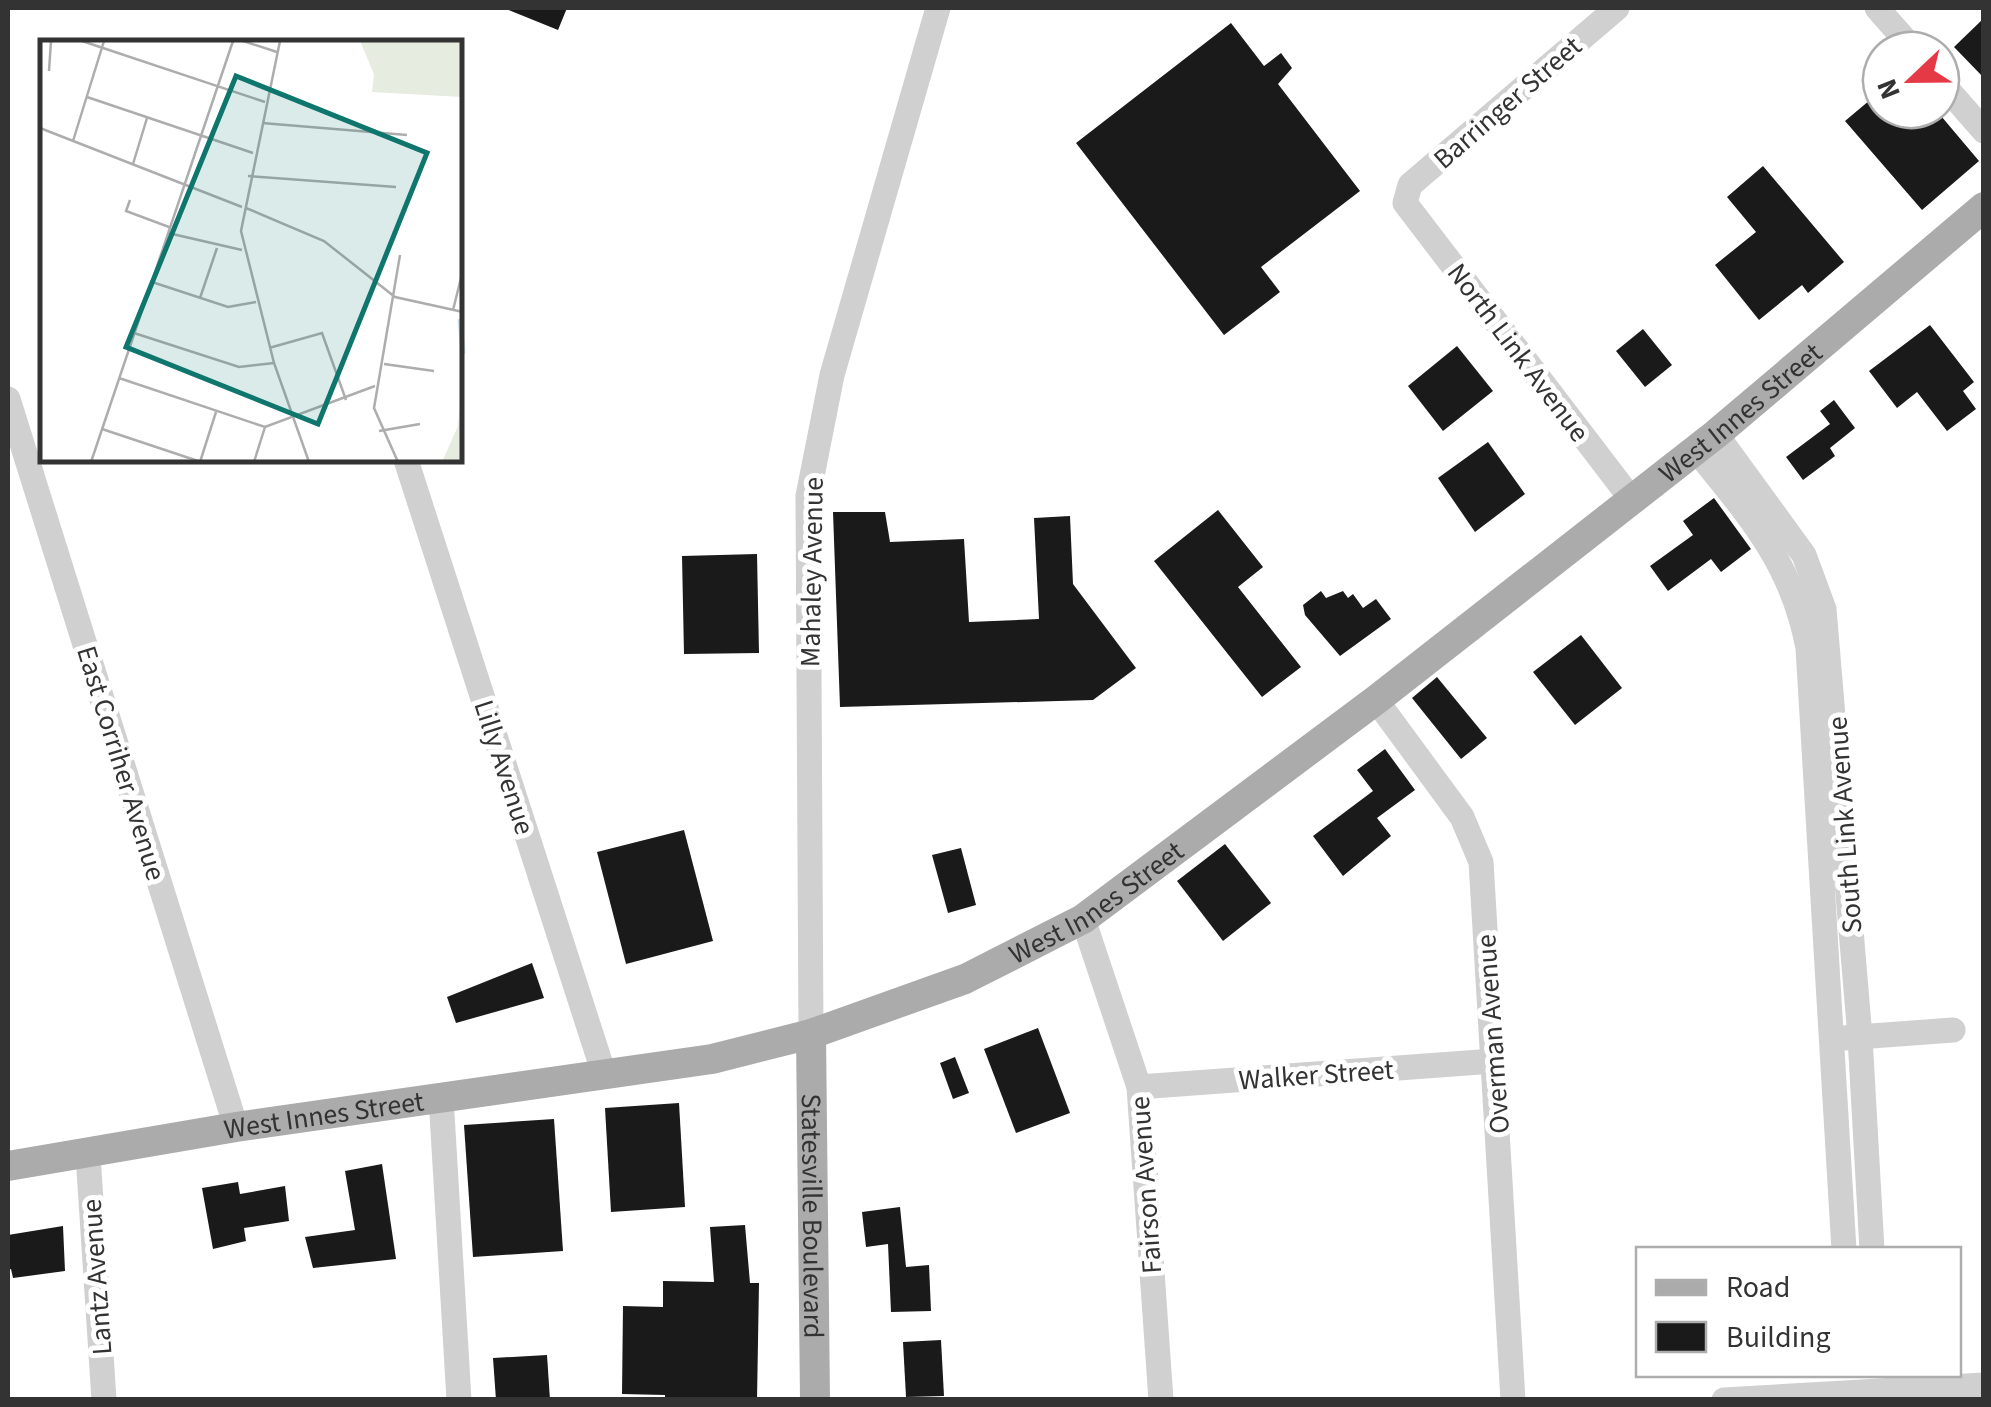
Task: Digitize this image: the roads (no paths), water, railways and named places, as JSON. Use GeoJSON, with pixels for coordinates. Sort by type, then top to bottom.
{"type":"FeatureCollection","features":[{"type":"Feature","properties":{"kind":"main road","name":"West Innes Street"},"geometry":{"type":"LineString","coordinates":[[8,1166],[236,1127],[712,1059],[811,1034],[965,979],[1082,919],[1376,700],[1706,442],[1984,207]]}},
{"type":"Feature","properties":{"kind":"main road","name":"Statesville Boulevard"},"geometry":{"type":"LineString","coordinates":[[811,1034],[815,1400]]}},
{"type":"Feature","properties":{"kind":"street","name":"Mahaley Avenue"},"geometry":{"type":"LineString","coordinates":[[811,1034],[808,496],[832,375],[938,8]]}},
{"type":"Feature","properties":{"kind":"street","name":"Barringer Street"},"geometry":{"type":"LineString","coordinates":[[1406,203],[1410,185],[1617,8]]}},
{"type":"Feature","properties":{"kind":"street"},"geometry":{"type":"LineString","coordinates":[[1877,8],[1896,30]]}},
{"type":"Feature","properties":{"kind":"street"},"geometry":{"type":"LineString","coordinates":[[1961,104],[1984,130]]}},
{"type":"Feature","properties":{"kind":"street","name":"North Link Avenue"},"geometry":{"type":"LineString","coordinates":[[1406,203],[1632,500]]}},
{"type":"Feature","properties":{"kind":"street","name":"East Corriher Avenue"},"geometry":{"type":"LineString","coordinates":[[8,400],[236,1127]]}},
{"type":"Feature","properties":{"kind":"street","name":"South Link Avenue"},"geometry":{"type":"LineString","coordinates":[[1706,442],[1804,555],[1824,609],[1860,1037],[1872,1247]]}},
{"type":"Feature","properties":{"kind":"street","name":"South Link Avenue"},"geometry":{"type":"LineString","coordinates":[[1706,442],[1789,576],[1808,648],[1844,1247]]}},
{"type":"Feature","properties":{"kind":"street","name":"Lilly Avenue"},"geometry":{"type":"LineString","coordinates":[[407,462],[604,1074]]}},
{"type":"Feature","properties":{"kind":"street","name":"Overman Avenue"},"geometry":{"type":"LineString","coordinates":[[1376,700],[1462,817],[1481,862],[1513,1400]]}},
{"type":"Feature","properties":{"kind":"street","name":"Fairson Avenue"},"geometry":{"type":"LineString","coordinates":[[1082,919],[1138,1087],[1161,1400]]}},
{"type":"Feature","properties":{"kind":"street"},"geometry":{"type":"LineString","coordinates":[[1830,1038],[1953,1030]]}},
{"type":"Feature","properties":{"kind":"street","name":"Walker Street"},"geometry":{"type":"LineString","coordinates":[[1138,1087],[1494,1061]]}},
{"type":"Feature","properties":{"kind":"street"},"geometry":{"type":"LineString","coordinates":[[441,1097],[459,1400]]}},
{"type":"Feature","properties":{"kind":"street","name":"Lantz Avenue"},"geometry":{"type":"LineString","coordinates":[[88,1154],[104,1400]]}},
{"type":"Feature","properties":{"kind":"street"},"geometry":{"type":"LineString","coordinates":[[1724,1400],[1866,1383],[1984,1385]]}}]}
